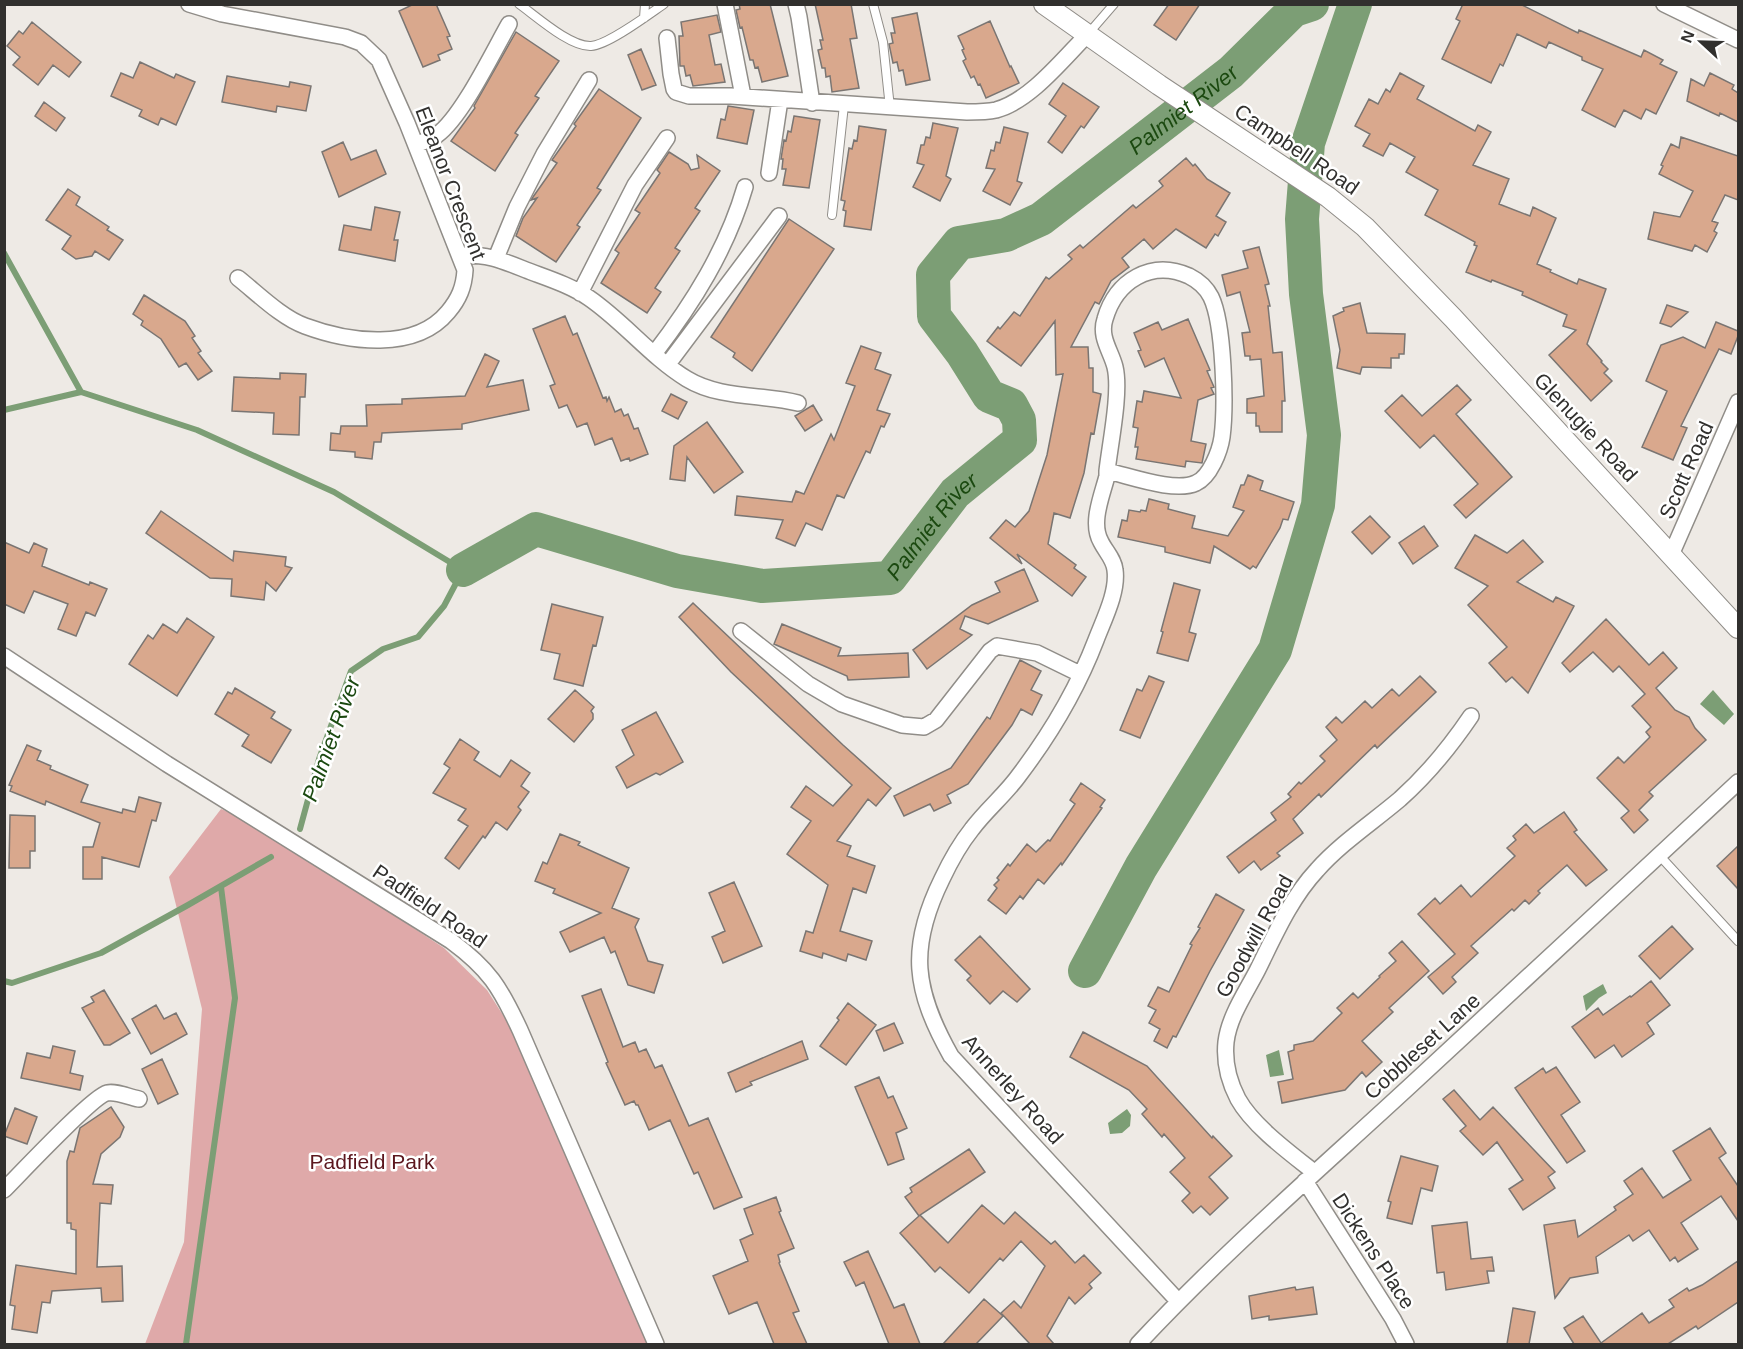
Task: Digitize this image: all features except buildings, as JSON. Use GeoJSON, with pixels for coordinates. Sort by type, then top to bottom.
{"type":"FeatureCollection","features":[{"type":"Feature","properties":{"kind":"street","name":"Eleanor Crescent"},"geometry":{"type":"LineString","coordinates":[[189,4],[222,14],[345,37],[361,43],[371,51],[379,60],[416,145],[465,270],[465,284],[453,306],[443,318],[422,331],[390,339],[361,339],[305,326],[286,316],[238,278]]}},
{"type":"Feature","properties":{"kind":"street"},"geometry":{"type":"LineString","coordinates":[[725,4],[742,96]]}},
{"type":"Feature","properties":{"kind":"street"},"geometry":{"type":"LineString","coordinates":[[796,4],[812,103]]}},
{"type":"Feature","properties":{"kind":"street","name":"Campbell Road"},"geometry":{"type":"LineString","coordinates":[[1044,4],[1159,85],[1328,197],[1365,227],[1398,260]]}},
{"type":"Feature","properties":{"kind":"street"},"geometry":{"type":"LineString","coordinates":[[1664,4],[1738,40]]}},
{"type":"Feature","properties":{"kind":"street"},"geometry":{"type":"LineString","coordinates":[[416,145],[438,134],[452,118],[464,102],[510,24]]}},
{"type":"Feature","properties":{"kind":"street"},"geometry":{"type":"LineString","coordinates":[[667,38],[670,74],[676,92],[689,96],[742,96],[812,103],[967,112],[995,110],[1012,103],[1030,91],[1087,35]]}},
{"type":"Feature","properties":{"kind":"street"},"geometry":{"type":"LineString","coordinates":[[496,258],[516,207],[539,163],[589,80]]}},
{"type":"Feature","properties":{"kind":"street"},"geometry":{"type":"LineString","coordinates":[[769,172],[780,100]]}},
{"type":"Feature","properties":{"kind":"street"},"geometry":{"type":"LineString","coordinates":[[580,293],[635,185],[667,138]]}},
{"type":"Feature","properties":{"kind":"street"},"geometry":{"type":"LineString","coordinates":[[654,354],[681,319],[708,274],[733,222],[744,188]]}},
{"type":"Feature","properties":{"kind":"street"},"geometry":{"type":"LineString","coordinates":[[668,364],[779,216]]}},
{"type":"Feature","properties":{"kind":"street"},"geometry":{"type":"LineString","coordinates":[[460,255],[481,254],[496,258],[555,281],[588,297],[654,354],[700,386],[723,392],[798,403]]}},
{"type":"Feature","properties":{"kind":"street","name":"Glenugie Road"},"geometry":{"type":"LineString","coordinates":[[1398,260],[1738,628]]}},
{"type":"Feature","properties":{"kind":"street"},"geometry":{"type":"LineString","coordinates":[[1155,269],[1180,272],[1203,285],[1211,296],[1218,318],[1224,389],[1222,439],[1216,456],[1208,473],[1199,482],[1189,486],[1175,486],[1107,471],[1117,381],[1114,365],[1105,343],[1104,321],[1118,292],[1133,278],[1155,269]]}},
{"type":"Feature","properties":{"kind":"street","name":"Scott Road"},"geometry":{"type":"LineString","coordinates":[[1671,555],[1738,402]]}},
{"type":"Feature","properties":{"kind":"street","name":"Annerley Road"},"geometry":{"type":"LineString","coordinates":[[1107,471],[1096,517],[1100,541],[1112,558],[1115,567],[1114,589],[1096,641],[1061,712],[1020,775],[972,829],[948,866],[933,897],[921,934],[920,971],[931,1016],[951,1056],[1178,1301]]}},
{"type":"Feature","properties":{"kind":"street"},"geometry":{"type":"LineString","coordinates":[[741,632],[834,701],[902,725],[924,727],[936,720],[990,651],[997,646],[1037,653],[1080,674]]}},
{"type":"Feature","properties":{"kind":"street","name":"Padfield Road"},"geometry":{"type":"LineString","coordinates":[[4,656],[167,764],[451,941],[487,971],[509,1005],[656,1344]]}},
{"type":"Feature","properties":{"kind":"street","name":"Goodwill Road"},"geometry":{"type":"LineString","coordinates":[[1309,1176],[1239,1101],[1227,1065],[1226,1043],[1231,1022],[1288,909],[1311,876],[1432,768],[1471,716]]}},
{"type":"Feature","properties":{"kind":"street","name":"Cobbleset Lane"},"geometry":{"type":"LineString","coordinates":[[1138,1344],[1178,1301],[1309,1176],[1409,1087],[1738,782]]}},
{"type":"Feature","properties":{"kind":"street"},"geometry":{"type":"LineString","coordinates":[[4,1190],[102,1095],[117,1093],[139,1098]]}},
{"type":"Feature","properties":{"kind":"street","name":"Dickens Place"},"geometry":{"type":"LineString","coordinates":[[1309,1176],[1406,1344]]}},
{"type":"Feature","properties":{"kind":"lane"},"geometry":{"type":"LineString","coordinates":[[519,4],[564,36],[577,43],[592,46],[608,40],[664,4]]}},
{"type":"Feature","properties":{"kind":"lane"},"geometry":{"type":"LineString","coordinates":[[644,18],[645,4]]}},
{"type":"Feature","properties":{"kind":"lane"},"geometry":{"type":"LineString","coordinates":[[873,4],[883,42],[890,108]]}},
{"type":"Feature","properties":{"kind":"lane"},"geometry":{"type":"LineString","coordinates":[[1087,35],[1114,4]]}},
{"type":"Feature","properties":{"kind":"lane"},"geometry":{"type":"LineString","coordinates":[[832,215],[844,105]]}},
{"type":"Feature","properties":{"kind":"lane"},"geometry":{"type":"LineString","coordinates":[[1659,855],[1738,941]]}},
{"type":"Feature","properties":{"kind":"green space","name":"Padfield Park"},"geometry":{"type":"Polygon","coordinates":[[[221,809],[247,819],[444,948],[487,990],[515,1034],[647,1344],[145,1344],[184,1242],[202,1009],[169,877],[221,809]]]}},
{"type":"Feature","properties":{"kind":"shaded area"},"geometry":{"type":"Polygon","coordinates":[[[1713,690],[1734,714],[1724,725],[1700,704],[1713,690]]]}},
{"type":"Feature","properties":{"kind":"shaded area"},"geometry":{"type":"Polygon","coordinates":[[[1603,984],[1607,993],[1586,1011],[1583,996],[1603,984]]]}},
{"type":"Feature","properties":{"kind":"shaded area"},"geometry":{"type":"Polygon","coordinates":[[[1279,1050],[1284,1075],[1270,1077],[1266,1055],[1279,1050]]]}},
{"type":"Feature","properties":{"kind":"shaded area"},"geometry":{"type":"Polygon","coordinates":[[[1127,1109],[1131,1115],[1130,1126],[1122,1133],[1110,1134],[1108,1123],[1127,1109]]]}},
{"type":"Feature","properties":{"kind":"waterway","name":"Palmiet River"},"geometry":{"type":"LineString","coordinates":[[463,570],[536,529],[677,571],[762,586],[890,578],[955,493],[1020,440],[1019,420],[1011,405],[989,396],[962,353],[934,316],[933,275],[959,243],[1006,235],[1041,219],[1231,72],[1294,10],[1312,4]]}},
{"type":"Feature","properties":{"kind":"waterway","name":"Palmiet River"},"geometry":{"type":"LineString","coordinates":[[1085,971],[1141,867],[1275,650],[1318,505],[1324,435],[1306,294],[1302,219],[1308,143],[1355,4]]}},
{"type":"Feature","properties":{"kind":"waterway"},"geometry":{"type":"LineString","coordinates":[[4,253],[81,392],[197,430],[334,492],[463,570],[444,606],[418,637],[383,649],[351,671],[319,759],[300,829]]}},
{"type":"Feature","properties":{"kind":"waterway"},"geometry":{"type":"LineString","coordinates":[[4,410],[81,392]]}},
{"type":"Feature","properties":{"kind":"waterway","name":"Palmiet River"},"geometry":{"type":"LineString","coordinates":[[4,981],[12,983],[101,953],[271,857]]}},
{"type":"Feature","properties":{"kind":"waterway"},"geometry":{"type":"LineString","coordinates":[[186,1344],[235,998],[221,887]]}}]}
